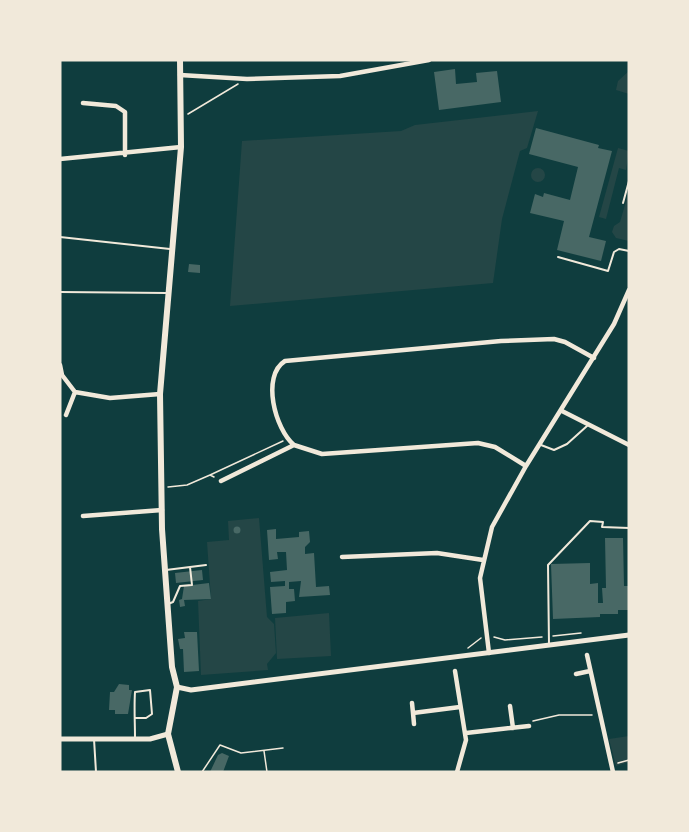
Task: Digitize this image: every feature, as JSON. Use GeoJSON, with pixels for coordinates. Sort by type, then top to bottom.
{"type":"FeatureCollection","features":[{"type":"Feature","properties":{"kind":"main road"},"geometry":{"type":"LineString","coordinates":[[178,772],[168,734],[177,687],[172,667],[162,510],[160,394],[181,147],[180,60]]}},
{"type":"Feature","properties":{"kind":"street"},"geometry":{"type":"LineString","coordinates":[[180,75],[247,79],[340,76],[429,60]]}},
{"type":"Feature","properties":{"kind":"street"},"geometry":{"type":"LineString","coordinates":[[83,103],[116,106],[125,112],[126,154]]}},
{"type":"Feature","properties":{"kind":"street"},"geometry":{"type":"LineString","coordinates":[[60,159],[181,147]]}},
{"type":"Feature","properties":{"kind":"street"},"geometry":{"type":"LineString","coordinates":[[489,653],[480,594],[483,560],[492,527],[526,466],[614,324],[629,290]]}},
{"type":"Feature","properties":{"kind":"street"},"geometry":{"type":"LineString","coordinates":[[526,466],[495,447],[478,443],[322,454],[308,452],[286,439],[276,415],[274,370],[285,362],[554,339],[565,342],[594,358]]}},
{"type":"Feature","properties":{"kind":"street"},"geometry":{"type":"LineString","coordinates":[[60,365],[62,375],[75,392],[110,398],[160,394]]}},
{"type":"Feature","properties":{"kind":"street"},"geometry":{"type":"LineString","coordinates":[[66,415],[75,392]]}},
{"type":"Feature","properties":{"kind":"street"},"geometry":{"type":"LineString","coordinates":[[562,411],[587,426],[629,445]]}},
{"type":"Feature","properties":{"kind":"street"},"geometry":{"type":"LineString","coordinates":[[221,481],[294,445]]}},
{"type":"Feature","properties":{"kind":"street"},"geometry":{"type":"LineString","coordinates":[[83,516],[162,510]]}},
{"type":"Feature","properties":{"kind":"street"},"geometry":{"type":"LineString","coordinates":[[342,557],[436,553],[483,560]]}},
{"type":"Feature","properties":{"kind":"street"},"geometry":{"type":"LineString","coordinates":[[177,687],[191,690],[629,635]]}},
{"type":"Feature","properties":{"kind":"street"},"geometry":{"type":"LineString","coordinates":[[587,655],[614,772]]}},
{"type":"Feature","properties":{"kind":"street"},"geometry":{"type":"LineString","coordinates":[[455,671],[466,733],[466,747],[457,772]]}},
{"type":"Feature","properties":{"kind":"street"},"geometry":{"type":"LineString","coordinates":[[576,674],[590,671]]}},
{"type":"Feature","properties":{"kind":"street"},"geometry":{"type":"LineString","coordinates":[[411,703],[414,724]]}},
{"type":"Feature","properties":{"kind":"street"},"geometry":{"type":"LineString","coordinates":[[510,706],[513,728]]}},
{"type":"Feature","properties":{"kind":"street"},"geometry":{"type":"LineString","coordinates":[[413,713],[460,707]]}},
{"type":"Feature","properties":{"kind":"street"},"geometry":{"type":"LineString","coordinates":[[466,733],[529,726]]}},
{"type":"Feature","properties":{"kind":"street"},"geometry":{"type":"LineString","coordinates":[[60,739],[150,739],[168,734]]}},
{"type":"Feature","properties":{"kind":"lane"},"geometry":{"type":"LineString","coordinates":[[623,203],[629,181]]}},
{"type":"Feature","properties":{"kind":"lane"},"geometry":{"type":"LineString","coordinates":[[60,237],[173,249]]}},
{"type":"Feature","properties":{"kind":"lane"},"geometry":{"type":"LineString","coordinates":[[558,257],[608,272],[614,252],[619,249],[629,251]]}},
{"type":"Feature","properties":{"kind":"lane"},"geometry":{"type":"LineString","coordinates":[[60,292],[170,293]]}},
{"type":"Feature","properties":{"kind":"lane"},"geometry":{"type":"LineString","coordinates":[[541,445],[554,450],[567,444],[587,426]]}},
{"type":"Feature","properties":{"kind":"lane"},"geometry":{"type":"LineString","coordinates":[[549,646],[548,565],[590,521],[603,522],[602,527],[628,528],[629,544]]}},
{"type":"Feature","properties":{"kind":"lane"},"geometry":{"type":"LineString","coordinates":[[166,570],[206,565]]}},
{"type":"Feature","properties":{"kind":"lane"},"geometry":{"type":"LineString","coordinates":[[168,604],[173,603],[180,586],[192,585],[190,567]]}},
{"type":"Feature","properties":{"kind":"lane"},"geometry":{"type":"LineString","coordinates":[[135,718],[146,718],[152,714],[150,690],[135,692],[135,718],[135,738]]}},
{"type":"Feature","properties":{"kind":"lane"},"geometry":{"type":"LineString","coordinates":[[94,738],[96,772]]}},
{"type":"Feature","properties":{"kind":"path"},"geometry":{"type":"LineString","coordinates":[[180,120],[247,79]]}},
{"type":"Feature","properties":{"kind":"path"},"geometry":{"type":"LineString","coordinates":[[161,489],[187,485],[286,439]]}},
{"type":"Feature","properties":{"kind":"path"},"geometry":{"type":"LineString","coordinates":[[210,475],[221,481]]}},
{"type":"Feature","properties":{"kind":"path"},"geometry":{"type":"LineString","coordinates":[[468,655],[470,645],[479,638],[498,636],[505,640],[589,633]]}},
{"type":"Feature","properties":{"kind":"path"},"geometry":{"type":"LineString","coordinates":[[529,726],[534,719],[599,714]]}},
{"type":"Feature","properties":{"kind":"path"},"geometry":{"type":"LineString","coordinates":[[202,772],[220,745],[234,753],[283,748]]}},
{"type":"Feature","properties":{"kind":"path"},"geometry":{"type":"LineString","coordinates":[[264,750],[267,772]]}},
{"type":"Feature","properties":{"kind":"path"},"geometry":{"type":"LineString","coordinates":[[612,765],[629,760]]}},
{"type":"Feature","properties":{"kind":"shaded area"},"geometry":{"type":"Polygon","coordinates":[[[629,71],[629,94],[616,90],[618,81],[629,71]]]}},
{"type":"Feature","properties":{"kind":"shaded area"},"geometry":{"type":"Polygon","coordinates":[[[538,111],[527,148],[520,151],[502,219],[493,283],[230,306],[242,141],[401,131],[415,125],[538,111]]]}},
{"type":"Feature","properties":{"kind":"shaded area"},"geometry":{"type":"Polygon","coordinates":[[[618,148],[629,151],[626,170],[619,168],[606,219],[599,217],[618,148]]]}},
{"type":"Feature","properties":{"kind":"shaded area"},"geometry":{"type":"Polygon","coordinates":[[[535,168],[541,168],[545,175],[541,182],[535,182],[531,178],[531,172],[535,168]]]}},
{"type":"Feature","properties":{"kind":"shaded area"},"geometry":{"type":"Polygon","coordinates":[[[629,191],[629,241],[616,238],[612,232],[614,226],[620,222],[629,191]]]}},
{"type":"Feature","properties":{"kind":"shaded area"},"geometry":{"type":"Polygon","coordinates":[[[259,518],[267,617],[274,624],[276,653],[267,664],[268,670],[201,675],[198,601],[211,599],[207,542],[229,540],[228,521],[259,518]]]}},
{"type":"Feature","properties":{"kind":"shaded area"},"geometry":{"type":"Polygon","coordinates":[[[329,613],[331,656],[277,659],[275,618],[329,613]]]}},
{"type":"Feature","properties":{"kind":"shaded area"},"geometry":{"type":"Polygon","coordinates":[[[629,736],[629,762],[616,766],[609,739],[629,736]]]}},
{"type":"Feature","properties":{"kind":"building"},"geometry":{"type":"Polygon","coordinates":[[[455,69],[456,84],[477,82],[476,73],[497,71],[501,102],[439,110],[434,72],[455,69]]]}},
{"type":"Feature","properties":{"kind":"building"},"geometry":{"type":"Polygon","coordinates":[[[536,128],[599,145],[598,148],[612,151],[589,237],[606,241],[601,261],[557,250],[564,221],[530,213],[535,194],[543,197],[544,193],[570,200],[578,167],[529,154],[536,128]]]}},
{"type":"Feature","properties":{"kind":"building"},"geometry":{"type":"Polygon","coordinates":[[[189,264],[200,265],[200,273],[188,272],[189,264]]]}},
{"type":"Feature","properties":{"kind":"building"},"geometry":{"type":"Polygon","coordinates":[[[237,526],[241,530],[237,534],[233,530],[237,526]]]}},
{"type":"Feature","properties":{"kind":"building"},"geometry":{"type":"Polygon","coordinates":[[[276,529],[276,539],[299,537],[299,532],[309,531],[310,542],[305,547],[305,554],[314,553],[316,587],[329,586],[330,595],[299,597],[301,581],[289,582],[289,589],[294,589],[295,601],[286,602],[286,613],[272,614],[270,587],[285,586],[285,581],[271,582],[270,572],[287,570],[286,552],[277,552],[278,559],[269,560],[267,530],[276,529]]]}},
{"type":"Feature","properties":{"kind":"building"},"geometry":{"type":"Polygon","coordinates":[[[605,538],[623,538],[624,586],[628,586],[628,610],[618,610],[618,614],[600,614],[600,617],[553,619],[551,564],[590,563],[590,584],[598,583],[598,603],[603,603],[602,588],[606,588],[605,538]]]}},
{"type":"Feature","properties":{"kind":"building"},"geometry":{"type":"Polygon","coordinates":[[[202,570],[203,580],[176,583],[175,573],[202,570]]]}},
{"type":"Feature","properties":{"kind":"building"},"geometry":{"type":"Polygon","coordinates":[[[209,583],[211,599],[184,600],[185,606],[180,607],[179,600],[182,599],[184,586],[209,583]]]}},
{"type":"Feature","properties":{"kind":"building"},"geometry":{"type":"Polygon","coordinates":[[[184,632],[197,632],[199,671],[184,672],[183,649],[180,649],[178,639],[185,638],[184,632]]]}},
{"type":"Feature","properties":{"kind":"building"},"geometry":{"type":"Polygon","coordinates":[[[119,684],[129,685],[129,690],[132,690],[128,714],[115,714],[115,710],[109,710],[110,692],[114,692],[119,684]]]}},
{"type":"Feature","properties":{"kind":"building"},"geometry":{"type":"Polygon","coordinates":[[[222,753],[229,756],[223,772],[210,772],[218,755],[222,753]]]}}]}
